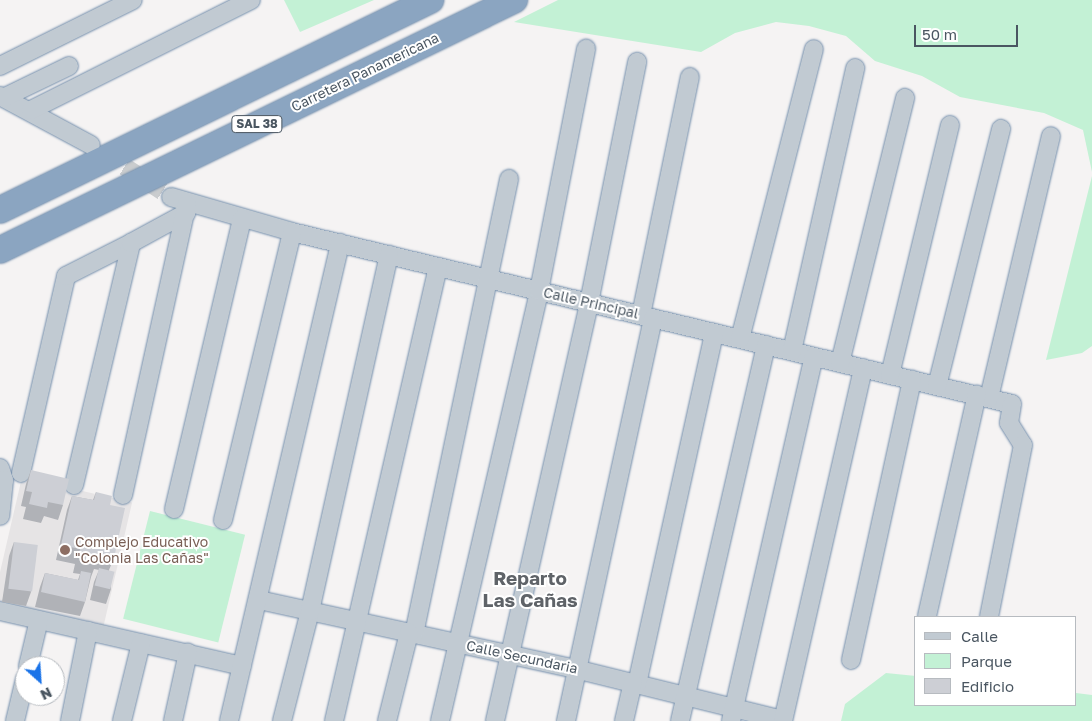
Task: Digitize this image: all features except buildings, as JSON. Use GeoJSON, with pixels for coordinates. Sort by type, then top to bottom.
{"type":"FeatureCollection","features":[{"type":"Feature","properties":{"kind":"highway","name":"SAL 38"},"geometry":{"type":"LineString","coordinates":[[0,210],[92,154],[430,0]]}},
{"type":"Feature","properties":{"kind":"highway","name":"Carretera Panamericana"},"geometry":{"type":"LineString","coordinates":[[0,250],[514,0]]}},
{"type":"Feature","properties":{"kind":"highway"},"geometry":{"type":"LineString","coordinates":[[92,154],[111,195]]}},
{"type":"Feature","properties":{"kind":"street"},"geometry":{"type":"LineString","coordinates":[[0,66],[133,0]]}},
{"type":"Feature","properties":{"kind":"street"},"geometry":{"type":"LineString","coordinates":[[31,110],[251,0]]}},
{"type":"Feature","properties":{"kind":"street"},"geometry":{"type":"LineString","coordinates":[[440,721],[539,291],[586,49]]}},
{"type":"Feature","properties":{"kind":"street"},"geometry":{"type":"LineString","coordinates":[[740,339],[814,49]]}},
{"type":"Feature","properties":{"kind":"street"},"geometry":{"type":"LineString","coordinates":[[494,721],[511,656],[589,303],[637,62]]}},
{"type":"Feature","properties":{"kind":"street"},"geometry":{"type":"LineString","coordinates":[[2,97],[70,66]]}},
{"type":"Feature","properties":{"kind":"street"},"geometry":{"type":"LineString","coordinates":[[792,351],[855,68]]}},
{"type":"Feature","properties":{"kind":"street"},"geometry":{"type":"LineString","coordinates":[[566,721],[579,670],[647,317],[690,77]]}},
{"type":"Feature","properties":{"kind":"street"},"geometry":{"type":"LineString","coordinates":[[2,97],[31,110],[92,154]]}},
{"type":"Feature","properties":{"kind":"street"},"geometry":{"type":"LineString","coordinates":[[840,362],[905,98]]}},
{"type":"Feature","properties":{"kind":"street"},"geometry":{"type":"LineString","coordinates":[[890,374],[950,125]]}},
{"type":"Feature","properties":{"kind":"street"},"geometry":{"type":"LineString","coordinates":[[937,386],[1001,129]]}},
{"type":"Feature","properties":{"kind":"street"},"geometry":{"type":"LineString","coordinates":[[926,616],[1051,136]]}},
{"type":"Feature","properties":{"kind":"street"},"geometry":{"type":"LineString","coordinates":[[387,721],[411,634],[490,279],[510,179]]}},
{"type":"Feature","properties":{"kind":"street","name":"Calle Principal"},"geometry":{"type":"LineString","coordinates":[[170,197],[187,208],[242,219],[1012,404],[1009,423],[1023,445],[989,616]]}},
{"type":"Feature","properties":{"kind":"street"},"geometry":{"type":"LineString","coordinates":[[21,473],[66,276],[131,243],[187,208]]}},
{"type":"Feature","properties":{"kind":"street"},"geometry":{"type":"LineString","coordinates":[[123,495],[187,208]]}},
{"type":"Feature","properties":{"kind":"street"},"geometry":{"type":"LineString","coordinates":[[174,509],[242,219]]}},
{"type":"Feature","properties":{"kind":"street"},"geometry":{"type":"LineString","coordinates":[[223,520],[292,232]]}},
{"type":"Feature","properties":{"kind":"street"},"geometry":{"type":"LineString","coordinates":[[74,485],[131,243]]}},
{"type":"Feature","properties":{"kind":"street"},"geometry":{"type":"LineString","coordinates":[[229,721],[259,600],[340,243]]}},
{"type":"Feature","properties":{"kind":"street"},"geometry":{"type":"LineString","coordinates":[[282,721],[310,611],[389,255]]}},
{"type":"Feature","properties":{"kind":"street"},"geometry":{"type":"LineString","coordinates":[[334,721],[359,622],[438,267]]}},
{"type":"Feature","properties":{"kind":"street"},"geometry":{"type":"LineString","coordinates":[[624,721],[635,683],[714,333]]}},
{"type":"Feature","properties":{"kind":"street"},"geometry":{"type":"LineString","coordinates":[[680,721],[766,345]]}},
{"type":"Feature","properties":{"kind":"street"},"geometry":{"type":"LineString","coordinates":[[732,714],[814,357]]}},
{"type":"Feature","properties":{"kind":"street"},"geometry":{"type":"LineString","coordinates":[[783,721],[863,368]]}},
{"type":"Feature","properties":{"kind":"street"},"geometry":{"type":"LineString","coordinates":[[852,660],[912,380]]}},
{"type":"Feature","properties":{"kind":"street"},"geometry":{"type":"LineString","coordinates":[[0,468],[4,480],[0,516]]}},
{"type":"Feature","properties":{"kind":"street","name":"Calle Secundaria"},"geometry":{"type":"LineString","coordinates":[[259,600],[635,683],[686,696],[732,714],[783,721]]}},
{"type":"Feature","properties":{"kind":"street"},"geometry":{"type":"LineString","coordinates":[[0,610],[242,666]]}},
{"type":"Feature","properties":{"kind":"street"},"geometry":{"type":"LineString","coordinates":[[30,656],[39,620]]}},
{"type":"Feature","properties":{"kind":"street"},"geometry":{"type":"LineString","coordinates":[[70,721],[88,630]]}},
{"type":"Feature","properties":{"kind":"street"},"geometry":{"type":"LineString","coordinates":[[122,721],[141,642]]}},
{"type":"Feature","properties":{"kind":"street"},"geometry":{"type":"LineString","coordinates":[[173,721],[188,653]]}},
{"type":"Feature","properties":{"kind":"street"},"geometry":{"type":"LineString","coordinates":[[15,721],[19,706]]}},
{"type":"Feature","properties":{"kind":"shaded area","name":"Complejo Educativo \"Colonia Las Cañas\""},"geometry":{"type":"Polygon","coordinates":[[[22,477],[132,502],[103,628],[0,604],[0,572],[22,477]]]}},
{"type":"Feature","properties":{"kind":"green space"},"geometry":{"type":"Polygon","coordinates":[[[284,0],[374,0],[300,32],[284,0]]]}},
{"type":"Feature","properties":{"kind":"green space"},"geometry":{"type":"Polygon","coordinates":[[[558,0],[1092,0],[1092,172],[1083,130],[1044,113],[960,97],[922,76],[875,61],[846,36],[809,26],[776,22],[735,33],[701,52],[514,22],[558,0]]]}},
{"type":"Feature","properties":{"kind":"green space"},"geometry":{"type":"Polygon","coordinates":[[[1092,176],[1092,346],[1082,353],[1046,360],[1092,176]]]}},
{"type":"Feature","properties":{"kind":"green space"},"geometry":{"type":"Polygon","coordinates":[[[150,511],[245,535],[218,642],[123,619],[150,511]]]}},
{"type":"Feature","properties":{"kind":"green space"},"geometry":{"type":"Polygon","coordinates":[[[886,673],[914,676],[914,706],[1077,706],[1077,693],[1092,695],[1092,721],[841,721],[845,704],[886,673]]]}},
{"type":"Feature","properties":{"kind":"tunnel"},"geometry":{"type":"LineString","coordinates":[[102,152],[171,197]]}},
{"type":"Feature","properties":{"kind":"place","name":"Complejo Educativo \"Colonia Las Cañas\""},"geometry":{"type":"Point","coordinates":[65,550]}},
{"type":"Feature","properties":{"kind":"district","name":"Reparto Las Cañas"},"geometry":{"type":"Point","coordinates":[530,589]}}]}
